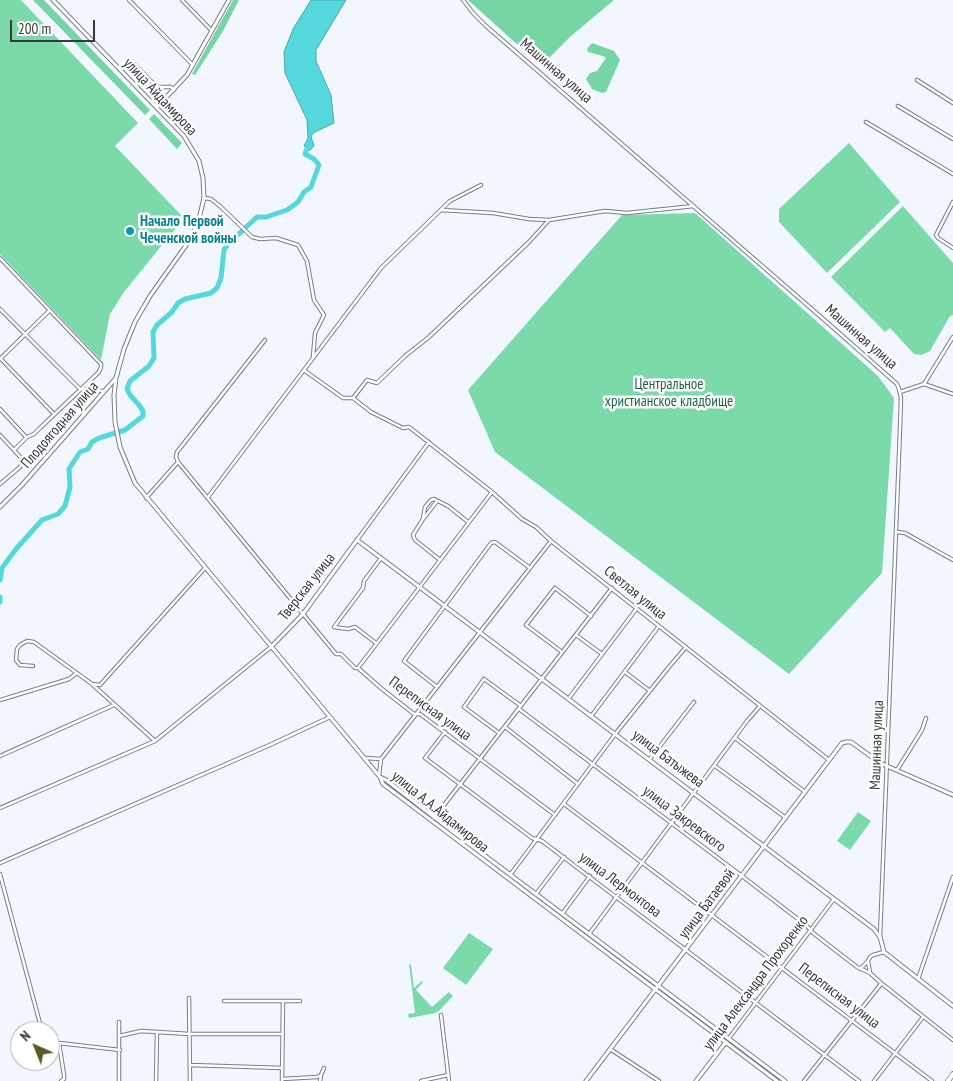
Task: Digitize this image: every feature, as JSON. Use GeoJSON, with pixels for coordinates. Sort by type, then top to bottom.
{"type":"FeatureCollection","features":[{"type":"Feature","properties":{"kind":"main road","name":"улица Айдамирова"},"geometry":{"type":"LineString","coordinates":[[53,0],[184,136],[196,156],[203,178],[204,198],[202,212],[191,238],[150,296],[135,322],[124,349],[116,378],[114,395],[115,422],[120,447]]}},
{"type":"Feature","properties":{"kind":"main road"},"geometry":{"type":"LineString","coordinates":[[157,107],[187,75],[229,0]]}},
{"type":"Feature","properties":{"kind":"main road","name":"Плодоягодная улица"},"geometry":{"type":"LineString","coordinates":[[0,507],[22,485],[116,378]]}},
{"type":"Feature","properties":{"kind":"main road","name":"улица А.А.Айдамирова"},"geometry":{"type":"LineString","coordinates":[[120,447],[130,475],[146,498],[379,776],[383,784],[777,1081]]}},
{"type":"Feature","properties":{"kind":"main road","name":"улица Батыжева"},"geometry":{"type":"LineString","coordinates":[[357,540],[874,929],[880,937],[884,952]]}},
{"type":"Feature","properties":{"kind":"main road","name":"Тверская улица"},"geometry":{"type":"LineString","coordinates":[[271,647],[303,614],[357,540]]}},
{"type":"Feature","properties":{"kind":"main road","name":"улица Батаевой"},"geometry":{"type":"LineString","coordinates":[[586,1081],[839,747],[846,742],[856,745],[888,766]]}},
{"type":"Feature","properties":{"kind":"main road"},"geometry":{"type":"LineString","coordinates":[[888,766],[953,795]]}},
{"type":"Feature","properties":{"kind":"main road"},"geometry":{"type":"LineString","coordinates":[[379,776],[386,780],[383,784]]}},
{"type":"Feature","properties":{"kind":"main road","name":"улица А.А.Айдамирова"},"geometry":{"type":"LineString","coordinates":[[386,780],[785,1081]]}},
{"type":"Feature","properties":{"kind":"main road"},"geometry":{"type":"LineString","coordinates":[[884,952],[953,1006]]}},
{"type":"Feature","properties":{"kind":"main road","name":"улица Александра Прохоренко"},"geometry":{"type":"LineString","coordinates":[[696,1081],[728,1038]]}},
{"type":"Feature","properties":{"kind":"main road"},"geometry":{"type":"LineString","coordinates":[[948,1081],[953,1074]]}},
{"type":"Feature","properties":{"kind":"street"},"geometry":{"type":"LineString","coordinates":[[129,0],[193,65]]}},
{"type":"Feature","properties":{"kind":"street"},"geometry":{"type":"LineString","coordinates":[[182,0],[212,31]]}},
{"type":"Feature","properties":{"kind":"street","name":"Машинная улица"},"geometry":{"type":"LineString","coordinates":[[463,0],[486,26],[895,382],[900,392],[888,766],[880,937]]}},
{"type":"Feature","properties":{"kind":"street"},"geometry":{"type":"LineString","coordinates":[[134,64],[157,87],[169,87],[174,90]]}},
{"type":"Feature","properties":{"kind":"street"},"geometry":{"type":"LineString","coordinates":[[917,80],[953,102]]}},
{"type":"Feature","properties":{"kind":"street"},"geometry":{"type":"LineString","coordinates":[[898,106],[953,139]]}},
{"type":"Feature","properties":{"kind":"street"},"geometry":{"type":"LineString","coordinates":[[866,122],[953,174]]}},
{"type":"Feature","properties":{"kind":"street"},"geometry":{"type":"LineString","coordinates":[[208,497],[381,268],[450,201],[481,185]]}},
{"type":"Feature","properties":{"kind":"street"},"geometry":{"type":"LineString","coordinates":[[204,198],[211,199],[248,234],[256,239],[276,238],[298,245],[306,261],[314,300],[324,315],[314,333],[313,359]]}},
{"type":"Feature","properties":{"kind":"street"},"geometry":{"type":"LineString","coordinates":[[953,202],[952,209],[936,235],[953,248]]}},
{"type":"Feature","properties":{"kind":"street"},"geometry":{"type":"LineString","coordinates":[[441,210],[493,213],[549,220],[605,211],[627,213],[694,206]]}},
{"type":"Feature","properties":{"kind":"street"},"geometry":{"type":"LineString","coordinates":[[353,398],[368,380],[377,383],[405,356],[429,337],[529,242],[549,220]]}},
{"type":"Feature","properties":{"kind":"street"},"geometry":{"type":"LineString","coordinates":[[0,258],[102,367],[34,434],[27,437],[14,450]]}},
{"type":"Feature","properties":{"kind":"street"},"geometry":{"type":"LineString","coordinates":[[0,309],[80,389],[103,391]]}},
{"type":"Feature","properties":{"kind":"street"},"geometry":{"type":"LineString","coordinates":[[50,310],[0,358],[54,414]]}},
{"type":"Feature","properties":{"kind":"street"},"geometry":{"type":"LineString","coordinates":[[924,384],[953,337]]}},
{"type":"Feature","properties":{"kind":"street"},"geometry":{"type":"LineString","coordinates":[[146,498],[178,462],[177,452],[265,340]]}},
{"type":"Feature","properties":{"kind":"street","name":"Светлая улица"},"geometry":{"type":"LineString","coordinates":[[304,371],[343,398],[353,398],[371,412],[403,428],[409,427],[492,492],[522,519],[544,532],[551,541],[829,760]]}},
{"type":"Feature","properties":{"kind":"street"},"geometry":{"type":"LineString","coordinates":[[900,392],[924,384],[953,394]]}},
{"type":"Feature","properties":{"kind":"street"},"geometry":{"type":"LineString","coordinates":[[0,408],[27,437]]}},
{"type":"Feature","properties":{"kind":"street"},"geometry":{"type":"LineString","coordinates":[[0,435],[22,458],[22,464],[0,484]]}},
{"type":"Feature","properties":{"kind":"street","name":"Тверская улица"},"geometry":{"type":"LineString","coordinates":[[357,540],[429,442]]}},
{"type":"Feature","properties":{"kind":"street","name":"Переписная улица"},"geometry":{"type":"LineString","coordinates":[[178,462],[336,654],[341,654],[414,714],[420,714],[555,814]]}},
{"type":"Feature","properties":{"kind":"street"},"geometry":{"type":"LineString","coordinates":[[358,668],[492,492]]}},
{"type":"Feature","properties":{"kind":"street"},"geometry":{"type":"LineString","coordinates":[[423,519],[425,507],[431,500],[438,500],[468,522]]}},
{"type":"Feature","properties":{"kind":"street"},"geometry":{"type":"LineString","coordinates":[[438,500],[413,535],[415,540],[440,560]]}},
{"type":"Feature","properties":{"kind":"street"},"geometry":{"type":"LineString","coordinates":[[896,532],[905,533],[953,560]]}},
{"type":"Feature","properties":{"kind":"street"},"geometry":{"type":"LineString","coordinates":[[379,776],[381,760],[551,541]]}},
{"type":"Feature","properties":{"kind":"street"},"geometry":{"type":"LineString","coordinates":[[437,687],[404,660],[444,604],[493,542],[530,568]]}},
{"type":"Feature","properties":{"kind":"street"},"geometry":{"type":"LineString","coordinates":[[376,643],[355,627],[348,629],[334,627],[363,588],[364,581],[382,557]]}},
{"type":"Feature","properties":{"kind":"street"},"geometry":{"type":"LineString","coordinates":[[92,684],[97,686],[104,684],[205,568]]}},
{"type":"Feature","properties":{"kind":"street"},"geometry":{"type":"LineString","coordinates":[[562,652],[526,625],[549,595],[555,588],[591,616]]}},
{"type":"Feature","properties":{"kind":"street"},"geometry":{"type":"LineString","coordinates":[[434,818],[612,588]]}},
{"type":"Feature","properties":{"kind":"street"},"geometry":{"type":"LineString","coordinates":[[569,698],[637,608]]}},
{"type":"Feature","properties":{"kind":"street"},"geometry":{"type":"LineString","coordinates":[[592,716],[659,626]]}},
{"type":"Feature","properties":{"kind":"street"},"geometry":{"type":"LineString","coordinates":[[576,635],[602,654]]}},
{"type":"Feature","properties":{"kind":"street"},"geometry":{"type":"LineString","coordinates":[[32,666],[20,665],[16,660],[17,650],[20,645],[27,641],[34,642],[92,684],[155,741]]}},
{"type":"Feature","properties":{"kind":"street","name":"Тверская улица"},"geometry":{"type":"LineString","coordinates":[[0,808],[155,741],[271,647]]}},
{"type":"Feature","properties":{"kind":"street"},"geometry":{"type":"LineString","coordinates":[[510,875],[592,765],[668,667],[686,647]]}},
{"type":"Feature","properties":{"kind":"street"},"geometry":{"type":"LineString","coordinates":[[625,672],[650,691]]}},
{"type":"Feature","properties":{"kind":"street"},"geometry":{"type":"LineString","coordinates":[[0,700],[69,679],[77,673]]}},
{"type":"Feature","properties":{"kind":"street","name":"улица Закревского"},"geometry":{"type":"LineString","coordinates":[[500,733],[464,707],[484,680],[592,765],[742,876],[860,969],[870,973],[953,1040]]}},
{"type":"Feature","properties":{"kind":"street"},"geometry":{"type":"LineString","coordinates":[[650,759],[694,702]]}},
{"type":"Feature","properties":{"kind":"street"},"geometry":{"type":"LineString","coordinates":[[0,756],[114,705]]}},
{"type":"Feature","properties":{"kind":"street"},"geometry":{"type":"LineString","coordinates":[[589,934],[760,706]]}},
{"type":"Feature","properties":{"kind":"street"},"geometry":{"type":"LineString","coordinates":[[0,863],[330,717]]}},
{"type":"Feature","properties":{"kind":"street"},"geometry":{"type":"LineString","coordinates":[[898,770],[922,730],[926,718]]}},
{"type":"Feature","properties":{"kind":"street"},"geometry":{"type":"LineString","coordinates":[[505,727],[578,784]]}},
{"type":"Feature","properties":{"kind":"street","name":"улица Лермонтова"},"geometry":{"type":"LineString","coordinates":[[444,732],[425,758],[532,838],[542,841],[590,876],[860,1081]]}},
{"type":"Feature","properties":{"kind":"street"},"geometry":{"type":"LineString","coordinates":[[735,738],[805,792]]}},
{"type":"Feature","properties":{"kind":"street"},"geometry":{"type":"LineString","coordinates":[[364,758],[381,760]]}},
{"type":"Feature","properties":{"kind":"street"},"geometry":{"type":"LineString","coordinates":[[715,766],[786,818]]}},
{"type":"Feature","properties":{"kind":"street","name":"Переписная улица"},"geometry":{"type":"LineString","coordinates":[[564,804],[932,1081]]}},
{"type":"Feature","properties":{"kind":"street"},"geometry":{"type":"LineString","coordinates":[[536,894],[564,857]]}},
{"type":"Feature","properties":{"kind":"street"},"geometry":{"type":"LineString","coordinates":[[0,874],[39,1021]]}},
{"type":"Feature","properties":{"kind":"street"},"geometry":{"type":"LineString","coordinates":[[562,914],[590,876]]}},
{"type":"Feature","properties":{"kind":"street"},"geometry":{"type":"LineString","coordinates":[[918,980],[953,877]]}},
{"type":"Feature","properties":{"kind":"street","name":"улица Александра Прохоренко"},"geometry":{"type":"LineString","coordinates":[[728,1038],[834,899]]}},
{"type":"Feature","properties":{"kind":"street"},"geometry":{"type":"LineString","coordinates":[[874,929],[880,926],[882,922]]}},
{"type":"Feature","properties":{"kind":"street"},"geometry":{"type":"LineString","coordinates":[[860,969],[873,954],[884,952]]}},
{"type":"Feature","properties":{"kind":"street"},"geometry":{"type":"LineString","coordinates":[[868,961],[870,973]]}},
{"type":"Feature","properties":{"kind":"street"},"geometry":{"type":"LineString","coordinates":[[804,1081],[881,983]]}},
{"type":"Feature","properties":{"kind":"street"},"geometry":{"type":"LineString","coordinates":[[189,998],[190,1081]]}},
{"type":"Feature","properties":{"kind":"street"},"geometry":{"type":"LineString","coordinates":[[224,1001],[300,1001]]}},
{"type":"Feature","properties":{"kind":"street"},"geometry":{"type":"LineString","coordinates":[[283,1001],[282,1080],[321,1076]]}},
{"type":"Feature","properties":{"kind":"street"},"geometry":{"type":"LineString","coordinates":[[441,1015],[449,1081]]}},
{"type":"Feature","properties":{"kind":"street"},"geometry":{"type":"LineString","coordinates":[[874,1081],[923,1016]]}},
{"type":"Feature","properties":{"kind":"street"},"geometry":{"type":"LineString","coordinates":[[119,1022],[119,1081]]}},
{"type":"Feature","properties":{"kind":"street"},"geometry":{"type":"LineString","coordinates":[[119,1036],[141,1031],[190,1034],[282,1034]]}},
{"type":"Feature","properties":{"kind":"street"},"geometry":{"type":"LineString","coordinates":[[156,1081],[157,1033]]}},
{"type":"Feature","properties":{"kind":"street"},"geometry":{"type":"LineString","coordinates":[[60,1043],[120,1050]]}},
{"type":"Feature","properties":{"kind":"street"},"geometry":{"type":"LineString","coordinates":[[60,1049],[64,1075],[64,1079],[61,1081]]}},
{"type":"Feature","properties":{"kind":"street"},"geometry":{"type":"LineString","coordinates":[[610,1049],[659,1081]]}},
{"type":"Feature","properties":{"kind":"street"},"geometry":{"type":"LineString","coordinates":[[190,1065],[282,1068]]}},
{"type":"Feature","properties":{"kind":"street"},"geometry":{"type":"LineString","coordinates":[[320,1081],[324,1068]]}},
{"type":"Feature","properties":{"kind":"street"},"geometry":{"type":"LineString","coordinates":[[421,1081],[448,1075]]}},
{"type":"Feature","properties":{"kind":"green space"},"geometry":{"type":"Polygon","coordinates":[[[0,0],[21,0],[138,123],[115,146],[181,215],[175,229],[124,292],[110,314],[101,360],[0,254],[0,0]]]}},
{"type":"Feature","properties":{"kind":"green space"},"geometry":{"type":"Polygon","coordinates":[[[33,0],[44,0],[150,110],[145,115],[33,0]]]}},
{"type":"Feature","properties":{"kind":"green space"},"geometry":{"type":"Polygon","coordinates":[[[233,0],[239,0],[223,31],[195,75],[192,74],[233,0]]]}},
{"type":"Feature","properties":{"kind":"green space"},"geometry":{"type":"Polygon","coordinates":[[[468,0],[614,0],[571,36],[541,66],[468,0]]]}},
{"type":"Feature","properties":{"kind":"green space"},"geometry":{"type":"Polygon","coordinates":[[[592,43],[614,51],[620,60],[606,92],[602,93],[592,89],[586,79],[590,73],[597,71],[606,58],[588,52],[587,49],[592,43]]]}},
{"type":"Feature","properties":{"kind":"green space"},"geometry":{"type":"Polygon","coordinates":[[[154,114],[182,143],[177,149],[149,119],[154,114]]]}},
{"type":"Feature","properties":{"kind":"green space"},"geometry":{"type":"Polygon","coordinates":[[[849,143],[900,202],[827,273],[779,222],[779,209],[849,143]]]}},
{"type":"Feature","properties":{"kind":"green space"},"geometry":{"type":"Polygon","coordinates":[[[903,206],[953,263],[953,315],[950,316],[930,351],[922,355],[914,354],[890,328],[885,332],[831,277],[903,206]]]}},
{"type":"Feature","properties":{"kind":"green space","name":"Центральное христианское кладбище"},"geometry":{"type":"Polygon","coordinates":[[[695,213],[878,376],[894,398],[882,573],[789,674],[495,452],[468,390],[622,215],[695,213]]]}},
{"type":"Feature","properties":{"kind":"green space"},"geometry":{"type":"Polygon","coordinates":[[[858,812],[871,821],[850,850],[837,841],[858,812]]]}},
{"type":"Feature","properties":{"kind":"green space"},"geometry":{"type":"Polygon","coordinates":[[[469,933],[493,949],[466,985],[443,968],[469,933]]]}},
{"type":"Feature","properties":{"kind":"green space"},"geometry":{"type":"Polygon","coordinates":[[[409,964],[411,965],[414,988],[423,982],[416,990],[432,1007],[449,992],[453,996],[438,1012],[435,1009],[436,1013],[409,1018],[408,1014],[415,1013],[409,964]]]}},
{"type":"Feature","properties":{"kind":"water"},"geometry":{"type":"Polygon","coordinates":[[[311,0],[346,0],[316,50],[316,61],[331,95],[334,123],[313,133],[311,137],[314,146],[309,151],[304,146],[308,138],[307,120],[285,73],[284,52],[293,29],[311,0]]]}},
{"type":"Feature","properties":{"kind":"waterway"},"geometry":{"type":"LineString","coordinates":[[0,580],[2,568],[16,549],[42,520],[58,514],[65,506],[70,487],[69,469],[80,452],[88,449],[92,442],[99,438],[125,430],[143,416],[143,411],[127,389],[130,381],[149,366],[154,358],[153,332],[157,325],[172,312],[178,303],[185,299],[211,293],[217,288],[221,278],[224,250],[257,217],[266,217],[287,210],[298,202],[304,192],[311,187],[319,165],[314,159],[305,154],[309,143]]}},
{"type":"Feature","properties":{"kind":"waterway"},"geometry":{"type":"LineString","coordinates":[[0,597],[0,602]]}},
{"type":"Feature","properties":{"kind":"place","name":"Начало Первой Чеченской войны"},"geometry":{"type":"Point","coordinates":[130,231]}}]}
